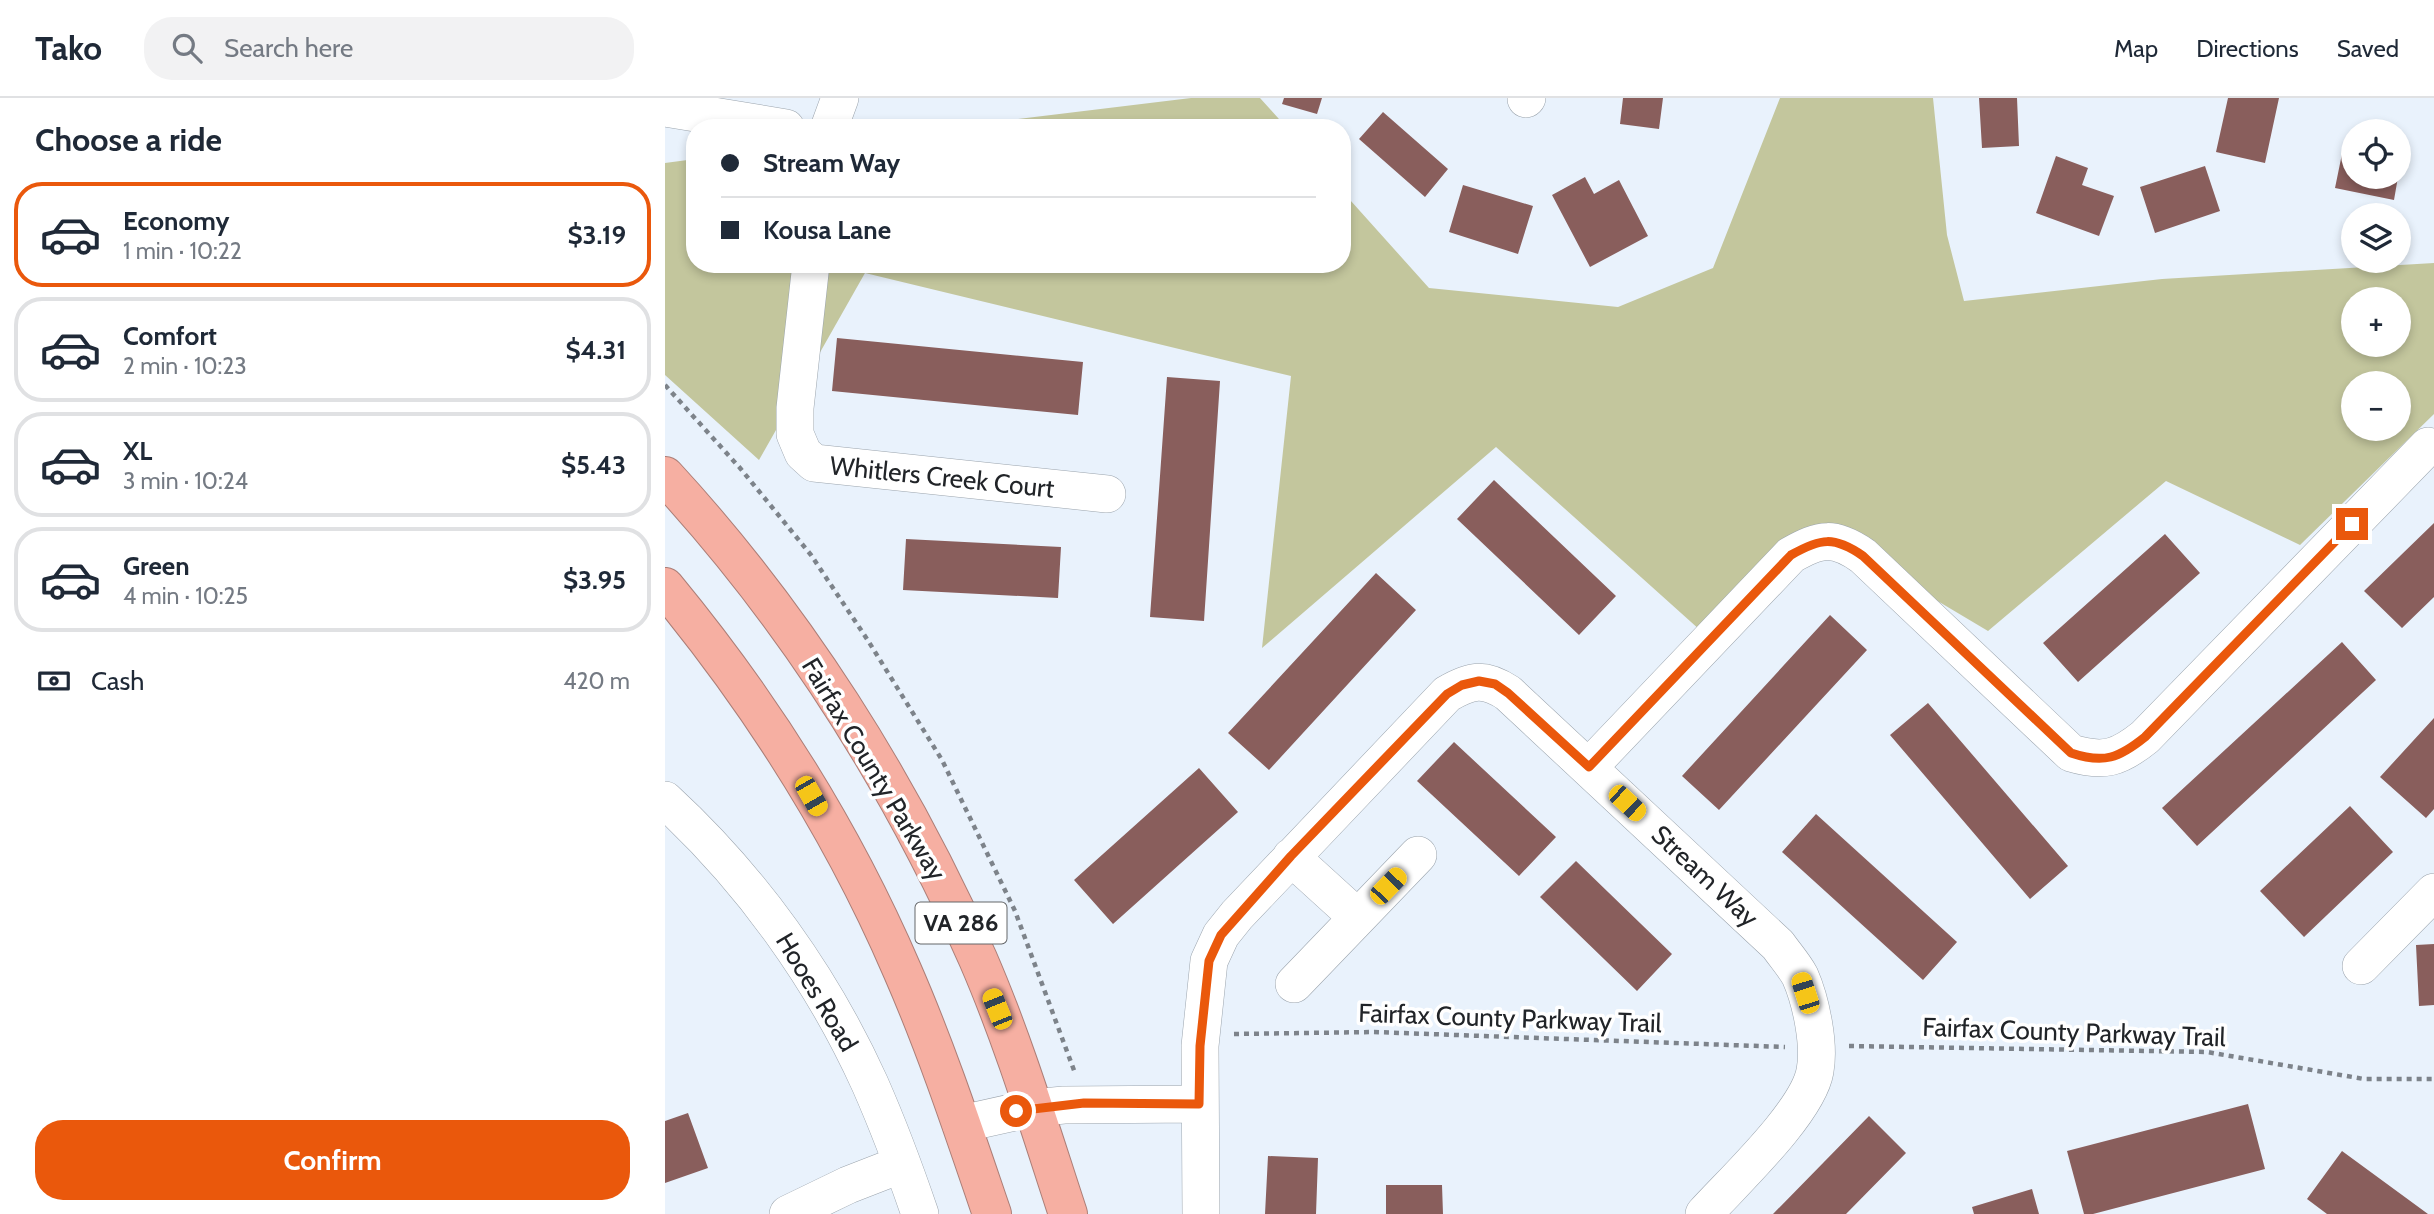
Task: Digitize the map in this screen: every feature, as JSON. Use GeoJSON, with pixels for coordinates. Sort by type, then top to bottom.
{"type":"FeatureCollection","features":[{"type":"Feature","properties":{"kind":"highway","name":"Fairfax County Parkway"},"geometry":{"type":"LineString","coordinates":[[665,476],[727,547],[774,608],[821,674],[881,770],[943,885],[978,961],[1033,1108],[1068,1214]]}},
{"type":"Feature","properties":{"kind":"highway","name":"VA 286"},"geometry":{"type":"LineString","coordinates":[[665,587],[767,725],[831,830],[901,968],[929,1034],[992,1214]]}},
{"type":"Feature","properties":{"kind":"street"},"geometry":{"type":"LineString","coordinates":[[832,119],[840,98]]}},
{"type":"Feature","properties":{"kind":"street"},"geometry":{"type":"LineString","coordinates":[[665,108],[736,119]]}},
{"type":"Feature","properties":{"kind":"street","name":"Whitlers Creek Court"},"geometry":{"type":"LineString","coordinates":[[810,273],[795,408],[795,434],[803,453],[814,463],[1107,494]]}},
{"type":"Feature","properties":{"kind":"street"},"geometry":{"type":"LineString","coordinates":[[1589,767],[1791,555],[1810,544],[1825,541],[1845,544],[1863,556],[2071,753],[2089,759],[2107,759],[2127,751],[2145,737],[2428,446]]}},
{"type":"Feature","properties":{"kind":"street","name":"Stream Way"},"geometry":{"type":"LineString","coordinates":[[1201,1214],[1200,1046],[1209,961],[1221,935],[1291,856],[1447,694],[1462,685],[1479,681],[1495,684],[1508,693],[1589,767],[1779,945],[1800,976],[1810,1010],[1816,1046],[1815,1072],[1806,1094],[1788,1121],[1704,1214]]}},
{"type":"Feature","properties":{"kind":"street","name":"Hooes Road"},"geometry":{"type":"LineString","coordinates":[[665,800],[698,831],[751,892],[804,964],[869,1082],[920,1214]]}},
{"type":"Feature","properties":{"kind":"street"},"geometry":{"type":"LineString","coordinates":[[1294,984],[1418,855]]}},
{"type":"Feature","properties":{"kind":"street"},"geometry":{"type":"LineString","coordinates":[[1291,856],[1357,918]]}},
{"type":"Feature","properties":{"kind":"street"},"geometry":{"type":"LineString","coordinates":[[2361,966],[2434,892]]}},
{"type":"Feature","properties":{"kind":"street"},"geometry":{"type":"LineString","coordinates":[[961,1124],[1033,1108],[1084,1103],[1199,1104]]}},
{"type":"Feature","properties":{"kind":"street"},"geometry":{"type":"LineString","coordinates":[[788,1214],[848,1185],[902,1164]]}},
{"type":"Feature","properties":{"kind":"path"},"geometry":{"type":"LineString","coordinates":[[665,385],[740,468],[811,555],[942,760],[1015,911],[1072,1064]]}},
{"type":"Feature","properties":{"kind":"path","name":"Fairfax County Parkway Trail"},"geometry":{"type":"LineString","coordinates":[[1222,1034],[1374,1032],[1796,1048]]}},
{"type":"Feature","properties":{"kind":"path","name":"Fairfax County Parkway Trail"},"geometry":{"type":"LineString","coordinates":[[1837,1046],[2207,1052],[2364,1079],[2434,1079]]}},
{"type":"Feature","properties":{"kind":"green space"},"geometry":{"type":"Polygon","coordinates":[[[1191,98],[1260,98],[1279,119],[1019,119],[1191,98]]]}},
{"type":"Feature","properties":{"kind":"green space"},"geometry":{"type":"Polygon","coordinates":[[[1780,98],[1933,98],[1947,235],[1964,301],[2162,279],[2341,268],[2341,273],[2411,273],[2411,264],[2434,263],[2434,414],[2411,436],[2411,371],[2341,371],[2341,441],[2406,441],[2300,545],[2166,481],[1988,631],[1820,531],[1720,648],[1496,447],[1262,648],[1291,376],[865,273],[1351,273],[1351,201],[1429,288],[1618,307],[1713,268],[1780,98]]]}},
{"type":"Feature","properties":{"kind":"green space"},"geometry":{"type":"Polygon","coordinates":[[[686,160],[686,273],[865,273],[759,460],[665,375],[665,163],[686,160]]]}},
{"type":"Feature","properties":{"kind":"building"},"geometry":{"type":"Polygon","coordinates":[[[1284,98],[1322,98],[1317,114],[1282,104],[1284,98]]]}},
{"type":"Feature","properties":{"kind":"building"},"geometry":{"type":"Polygon","coordinates":[[[1623,98],[1663,98],[1659,129],[1620,124],[1623,98]]]}},
{"type":"Feature","properties":{"kind":"building"},"geometry":{"type":"Polygon","coordinates":[[[1979,98],[2017,98],[2019,146],[1982,148],[1979,98]]]}},
{"type":"Feature","properties":{"kind":"building"},"geometry":{"type":"Polygon","coordinates":[[[2228,98],[2279,98],[2265,163],[2216,152],[2228,98]]]}},
{"type":"Feature","properties":{"kind":"building"},"geometry":{"type":"Polygon","coordinates":[[[1383,112],[1448,169],[1425,197],[1359,139],[1383,112]]]}},
{"type":"Feature","properties":{"kind":"building"},"geometry":{"type":"Polygon","coordinates":[[[2056,156],[2088,168],[2082,185],[2114,196],[2099,236],[2036,213],[2056,156]]]}},
{"type":"Feature","properties":{"kind":"building"},"geometry":{"type":"Polygon","coordinates":[[[2341,159],[2341,189],[2396,189],[2394,200],[2335,188],[2341,159]]]}},
{"type":"Feature","properties":{"kind":"building"},"geometry":{"type":"Polygon","coordinates":[[[2205,166],[2220,211],[2155,233],[2140,187],[2205,166]]]}},
{"type":"Feature","properties":{"kind":"building"},"geometry":{"type":"Polygon","coordinates":[[[1585,177],[1594,194],[1619,180],[1648,236],[1590,267],[1552,195],[1585,177]]]}},
{"type":"Feature","properties":{"kind":"building"},"geometry":{"type":"Polygon","coordinates":[[[1463,185],[1533,206],[1518,254],[1449,232],[1463,185]]]}},
{"type":"Feature","properties":{"kind":"building"},"geometry":{"type":"Polygon","coordinates":[[[837,338],[1083,362],[1078,415],[832,391],[837,338]]]}},
{"type":"Feature","properties":{"kind":"building"},"geometry":{"type":"Polygon","coordinates":[[[1167,377],[1220,381],[1204,621],[1150,617],[1167,377]]]}},
{"type":"Feature","properties":{"kind":"building"},"geometry":{"type":"Polygon","coordinates":[[[1494,480],[1616,596],[1579,635],[1457,519],[1494,480]]]}},
{"type":"Feature","properties":{"kind":"building"},"geometry":{"type":"Polygon","coordinates":[[[2434,523],[2434,597],[2402,628],[2364,591],[2434,523]]]}},
{"type":"Feature","properties":{"kind":"building"},"geometry":{"type":"Polygon","coordinates":[[[2165,534],[2200,573],[2078,682],[2043,643],[2165,534]]]}},
{"type":"Feature","properties":{"kind":"building"},"geometry":{"type":"Polygon","coordinates":[[[906,539],[1061,547],[1058,598],[903,590],[906,539]]]}},
{"type":"Feature","properties":{"kind":"building"},"geometry":{"type":"Polygon","coordinates":[[[1376,573],[1416,610],[1269,770],[1228,733],[1376,573]]]}},
{"type":"Feature","properties":{"kind":"building"},"geometry":{"type":"Polygon","coordinates":[[[1830,615],[1867,650],[1719,810],[1682,776],[1830,615]]]}},
{"type":"Feature","properties":{"kind":"building"},"geometry":{"type":"Polygon","coordinates":[[[2342,642],[2376,680],[2197,846],[2162,808],[2342,642]]]}},
{"type":"Feature","properties":{"kind":"building"},"geometry":{"type":"Polygon","coordinates":[[[1928,703],[2068,866],[2030,899],[1890,735],[1928,703]]]}},
{"type":"Feature","properties":{"kind":"building"},"geometry":{"type":"Polygon","coordinates":[[[2434,718],[2434,809],[2426,818],[2380,777],[2434,718]]]}},
{"type":"Feature","properties":{"kind":"building"},"geometry":{"type":"Polygon","coordinates":[[[1454,742],[1556,837],[1519,876],[1417,781],[1454,742]]]}},
{"type":"Feature","properties":{"kind":"building"},"geometry":{"type":"Polygon","coordinates":[[[1199,768],[1238,812],[1113,924],[1074,880],[1199,768]]]}},
{"type":"Feature","properties":{"kind":"building"},"geometry":{"type":"Polygon","coordinates":[[[2350,806],[2393,852],[2304,937],[2260,891],[2350,806]]]}},
{"type":"Feature","properties":{"kind":"building"},"geometry":{"type":"Polygon","coordinates":[[[1816,814],[1957,942],[1923,980],[1782,852],[1816,814]]]}},
{"type":"Feature","properties":{"kind":"building"},"geometry":{"type":"Polygon","coordinates":[[[1576,861],[1672,954],[1637,991],[1540,897],[1576,861]]]}},
{"type":"Feature","properties":{"kind":"building"},"geometry":{"type":"Polygon","coordinates":[[[2434,944],[2434,1005],[2419,1006],[2416,945],[2434,944]]]}},
{"type":"Feature","properties":{"kind":"building"},"geometry":{"type":"Polygon","coordinates":[[[2248,1104],[2265,1169],[2093,1214],[2084,1214],[2067,1151],[2248,1104]]]}},
{"type":"Feature","properties":{"kind":"building"},"geometry":{"type":"Polygon","coordinates":[[[688,1113],[708,1168],[665,1183],[665,1121],[688,1113]]]}},
{"type":"Feature","properties":{"kind":"building"},"geometry":{"type":"Polygon","coordinates":[[[1869,1116],[1906,1153],[1846,1214],[1773,1214],[1869,1116]]]}},
{"type":"Feature","properties":{"kind":"building"},"geometry":{"type":"Polygon","coordinates":[[[2342,1151],[2428,1214],[2327,1214],[2307,1199],[2342,1151]]]}},
{"type":"Feature","properties":{"kind":"building"},"geometry":{"type":"Polygon","coordinates":[[[1268,1156],[1318,1158],[1316,1214],[1265,1214],[1268,1156]]]}},
{"type":"Feature","properties":{"kind":"building"},"geometry":{"type":"Polygon","coordinates":[[[1386,1185],[1442,1185],[1443,1214],[1386,1214],[1386,1185]]]}},
{"type":"Feature","properties":{"kind":"building"},"geometry":{"type":"Polygon","coordinates":[[[2032,1189],[2039,1214],[1974,1214],[1972,1207],[2032,1189]]]}},
{"type":"Feature","properties":{"kind":"route"},"geometry":{"type":"LineString","coordinates":[[1016,1111],[1084,1103],[1199,1104],[1200,1046],[1209,961],[1221,935],[1291,856],[1412,730],[1447,694],[1462,685],[1479,681],[1495,684],[1589,767],[1791,555],[1810,544],[1825,541],[1845,544],[1863,556],[2071,753],[2089,759],[2107,759],[2127,751],[2145,737],[2352,524]]}}]}
